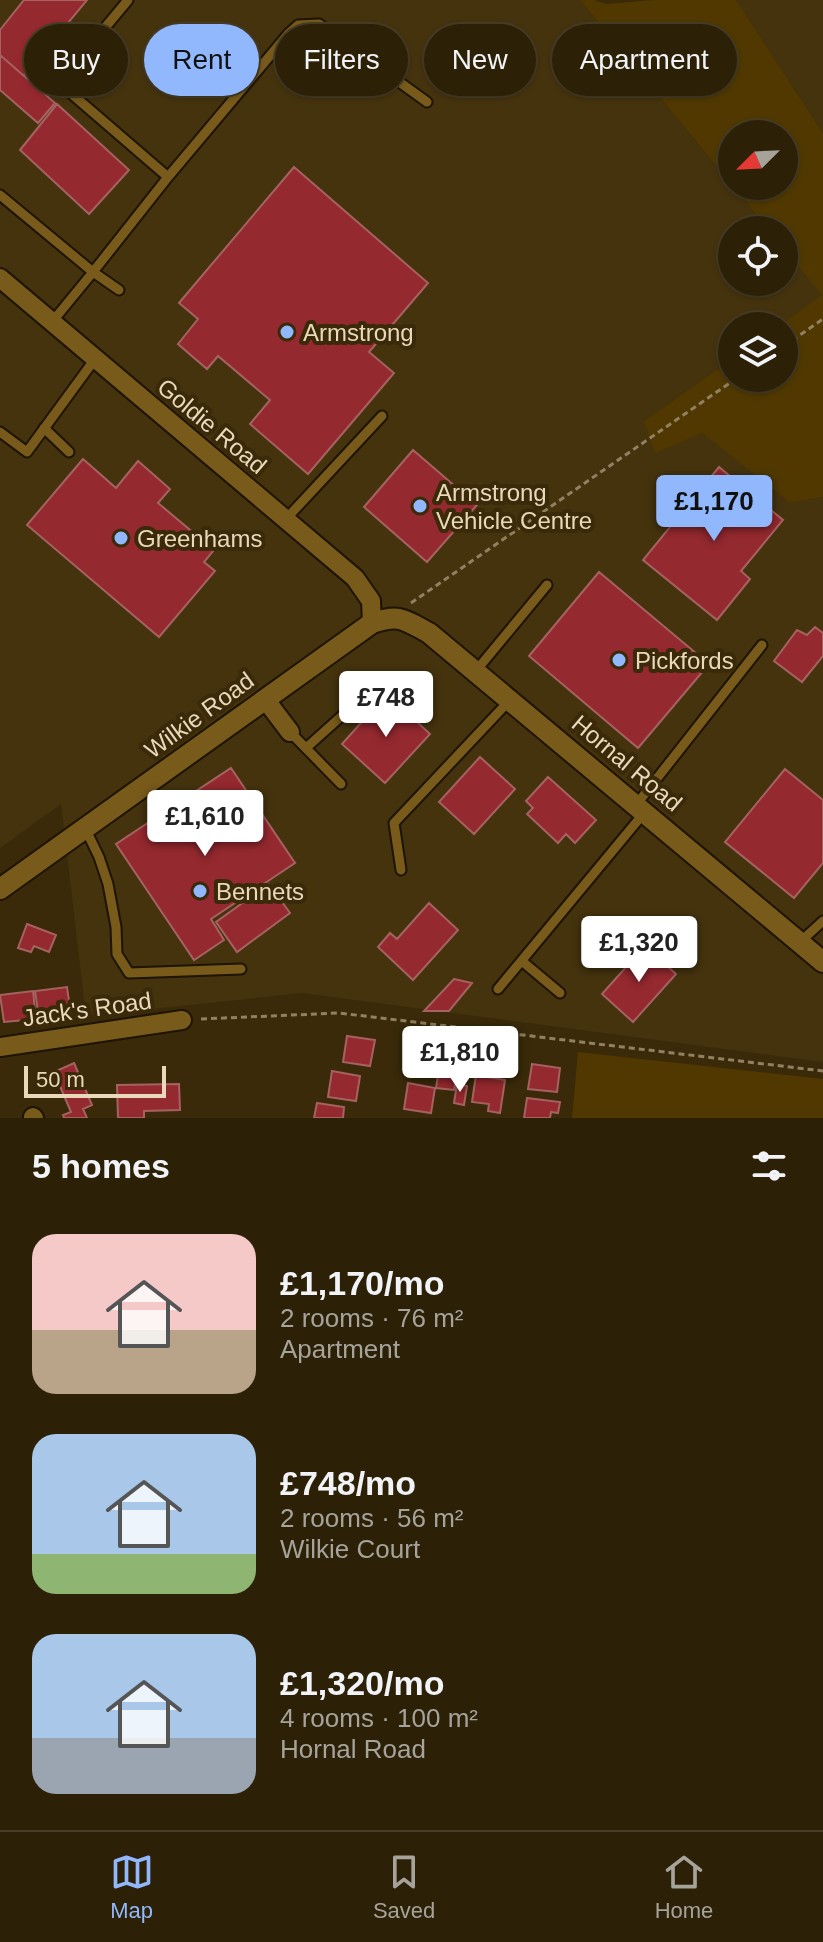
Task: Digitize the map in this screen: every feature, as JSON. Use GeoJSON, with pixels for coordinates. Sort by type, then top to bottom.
{"type":"FeatureCollection","features":[{"type":"Feature","properties":{"kind":"street","name":"Goldie Road"},"geometry":{"type":"LineString","coordinates":[[0,278],[355,578],[381,620]]}},
{"type":"Feature","properties":{"kind":"street","name":"Hornal Road"},"geometry":{"type":"LineString","coordinates":[[381,620],[409,622],[429,633],[823,962]]}},
{"type":"Feature","properties":{"kind":"street","name":"Wilkie Road"},"geometry":{"type":"LineString","coordinates":[[0,889],[381,620]]}},
{"type":"Feature","properties":{"kind":"street"},"geometry":{"type":"LineString","coordinates":[[265,699],[290,732]]}},
{"type":"Feature","properties":{"kind":"street","name":"Jack's Road"},"geometry":{"type":"LineString","coordinates":[[0,1047],[182,1020]]}},
{"type":"Feature","properties":{"kind":"lane"},"geometry":{"type":"LineString","coordinates":[[128,0],[59,83],[168,177]]}},
{"type":"Feature","properties":{"kind":"lane"},"geometry":{"type":"LineString","coordinates":[[52,322],[168,177],[298,25],[319,24],[427,102]]}},
{"type":"Feature","properties":{"kind":"lane"},"geometry":{"type":"LineString","coordinates":[[0,195],[119,290]]}},
{"type":"Feature","properties":{"kind":"lane"},"geometry":{"type":"LineString","coordinates":[[0,432],[27,452],[95,359]]}},
{"type":"Feature","properties":{"kind":"lane"},"geometry":{"type":"LineString","coordinates":[[286,519],[382,416]]}},
{"type":"Feature","properties":{"kind":"lane"},"geometry":{"type":"LineString","coordinates":[[44,428],[69,452]]}},
{"type":"Feature","properties":{"kind":"lane"},"geometry":{"type":"LineString","coordinates":[[475,672],[547,585]]}},
{"type":"Feature","properties":{"kind":"lane"},"geometry":{"type":"LineString","coordinates":[[498,989],[523,962],[762,645]]}},
{"type":"Feature","properties":{"kind":"lane"},"geometry":{"type":"LineString","coordinates":[[306,748],[365,695]]}},
{"type":"Feature","properties":{"kind":"lane"},"geometry":{"type":"LineString","coordinates":[[401,870],[394,823],[510,700]]}},
{"type":"Feature","properties":{"kind":"lane"},"geometry":{"type":"LineString","coordinates":[[290,732],[341,784]]}},
{"type":"Feature","properties":{"kind":"lane"},"geometry":{"type":"LineString","coordinates":[[85,828],[108,884],[116,927],[117,954],[129,973],[241,969]]}},
{"type":"Feature","properties":{"kind":"lane"},"geometry":{"type":"LineString","coordinates":[[800,942],[823,921]]}},
{"type":"Feature","properties":{"kind":"lane"},"geometry":{"type":"LineString","coordinates":[[523,962],[560,993]]}},
{"type":"Feature","properties":{"kind":"path"},"geometry":{"type":"LineString","coordinates":[[798,336],[823,319]]}},
{"type":"Feature","properties":{"kind":"path"},"geometry":{"type":"LineString","coordinates":[[381,620],[718,391]]}},
{"type":"Feature","properties":{"kind":"path"},"geometry":{"type":"LineString","coordinates":[[182,1020],[339,1013],[823,1071]]}},
{"type":"Feature","properties":{"kind":"shaded area"},"geometry":{"type":"Polygon","coordinates":[[[0,0],[580,0],[600,24],[552,24],[552,96],[659,96],[718,168],[718,200],[744,200],[757,216],[718,216],[718,296],[798,296],[798,266],[823,295],[798,313],[718,312],[718,369],[644,421],[702,433],[790,503],[823,497],[823,1062],[302,993],[86,1016],[61,804],[0,848],[0,0]]]}},
{"type":"Feature","properties":{"kind":"shaded area"},"geometry":{"type":"Polygon","coordinates":[[[580,0],[606,4],[653,0],[736,0],[823,133],[823,497],[790,503],[702,433],[655,453],[644,421],[718,369],[718,392],[798,392],[798,312],[822,295],[798,266],[798,216],[758,216],[744,200],[798,200],[798,120],[718,120],[718,168],[659,96],[737,96],[737,24],[600,24],[580,0]]]}},
{"type":"Feature","properties":{"kind":"shaded area"},"geometry":{"type":"Polygon","coordinates":[[[736,0],[823,0],[823,133],[736,0]]]}},
{"type":"Feature","properties":{"kind":"shaded area"},"geometry":{"type":"Polygon","coordinates":[[[578,1052],[823,1079],[823,1118],[572,1118],[578,1052]]]}},
{"type":"Feature","properties":{"kind":"building"},"geometry":{"type":"Polygon","coordinates":[[[24,0],[87,0],[67,24],[24,24],[24,76],[0,55],[0,30],[24,0]]]}},
{"type":"Feature","properties":{"kind":"building"},"geometry":{"type":"Polygon","coordinates":[[[0,55],[24,76],[24,96],[47,96],[55,103],[38,123],[0,90],[0,55]]]}},
{"type":"Feature","properties":{"kind":"building"},"geometry":{"type":"Polygon","coordinates":[[[57,104],[129,170],[89,214],[20,150],[57,104]]]}},
{"type":"Feature","properties":{"kind":"building","name":"Armstrong"},"geometry":{"type":"Polygon","coordinates":[[[294,167],[428,283],[369,352],[394,373],[308,474],[250,424],[270,400],[218,356],[207,369],[178,344],[198,319],[179,303],[294,167]]]}},
{"type":"Feature","properties":{"kind":"building","name":"Armstrong Vehicle Centre"},"geometry":{"type":"Polygon","coordinates":[[[413,450],[477,505],[427,562],[364,507],[413,450]]]}},
{"type":"Feature","properties":{"kind":"building","name":"Greenhams"},"geometry":{"type":"Polygon","coordinates":[[[83,459],[116,488],[138,461],[170,489],[158,503],[214,550],[204,562],[215,571],[159,637],[27,525],[83,459]]]}},
{"type":"Feature","properties":{"kind":"building"},"geometry":{"type":"Polygon","coordinates":[[[719,467],[783,520],[741,571],[750,579],[717,620],[643,560],[719,467]]]}},
{"type":"Feature","properties":{"kind":"building","name":"Pickfords"},"geometry":{"type":"Polygon","coordinates":[[[599,572],[709,664],[638,748],[529,656],[599,572]]]}},
{"type":"Feature","properties":{"kind":"building"},"geometry":{"type":"Polygon","coordinates":[[[815,627],[823,633],[823,656],[802,682],[774,661],[797,630],[807,635],[815,627]]]}},
{"type":"Feature","properties":{"kind":"building"},"geometry":{"type":"Polygon","coordinates":[[[387,694],[430,734],[385,783],[342,744],[387,694]]]}},
{"type":"Feature","properties":{"kind":"building"},"geometry":{"type":"Polygon","coordinates":[[[480,757],[515,789],[474,834],[439,802],[480,757]]]}},
{"type":"Feature","properties":{"kind":"building","name":"Bennets"},"geometry":{"type":"Polygon","coordinates":[[[231,768],[295,863],[211,919],[224,940],[194,960],[116,844],[231,768]]]}},
{"type":"Feature","properties":{"kind":"building"},"geometry":{"type":"Polygon","coordinates":[[[785,769],[823,800],[823,863],[794,898],[725,842],[785,769]]]}},
{"type":"Feature","properties":{"kind":"building"},"geometry":{"type":"Polygon","coordinates":[[[548,777],[596,820],[575,843],[566,834],[558,843],[527,814],[533,808],[526,801],[548,777]]]}},
{"type":"Feature","properties":{"kind":"building"},"geometry":{"type":"Polygon","coordinates":[[[269,884],[290,913],[237,952],[216,922],[269,884]]]}},
{"type":"Feature","properties":{"kind":"building"},"geometry":{"type":"Polygon","coordinates":[[[429,903],[458,930],[413,980],[378,947],[390,933],[397,939],[429,903]]]}},
{"type":"Feature","properties":{"kind":"building"},"geometry":{"type":"Polygon","coordinates":[[[27,924],[56,935],[49,952],[34,946],[31,952],[18,948],[27,924]]]}},
{"type":"Feature","properties":{"kind":"building"},"geometry":{"type":"Polygon","coordinates":[[[645,946],[676,974],[633,1022],[602,994],[645,946]]]}},
{"type":"Feature","properties":{"kind":"building"},"geometry":{"type":"Polygon","coordinates":[[[454,979],[472,983],[449,1011],[424,1011],[454,979]]]}},
{"type":"Feature","properties":{"kind":"building"},"geometry":{"type":"Polygon","coordinates":[[[67,987],[71,1015],[39,1018],[35,991],[67,987]]]}},
{"type":"Feature","properties":{"kind":"building"},"geometry":{"type":"Polygon","coordinates":[[[33,991],[36,1019],[4,1022],[0,995],[33,991]]]}},
{"type":"Feature","properties":{"kind":"building"},"geometry":{"type":"Polygon","coordinates":[[[347,1036],[375,1040],[370,1066],[343,1062],[347,1036]]]}},
{"type":"Feature","properties":{"kind":"building"},"geometry":{"type":"Polygon","coordinates":[[[414,1044],[441,1049],[437,1075],[409,1070],[414,1044]]]}},
{"type":"Feature","properties":{"kind":"building"},"geometry":{"type":"Polygon","coordinates":[[[74,1063],[92,1105],[83,1109],[87,1118],[64,1118],[63,1115],[71,1112],[54,1072],[74,1063]]]}},
{"type":"Feature","properties":{"kind":"building"},"geometry":{"type":"Polygon","coordinates":[[[532,1064],[560,1068],[557,1092],[528,1089],[532,1064]]]}},
{"type":"Feature","properties":{"kind":"building"},"geometry":{"type":"Polygon","coordinates":[[[332,1071],[360,1076],[356,1101],[328,1097],[332,1071]]]}},
{"type":"Feature","properties":{"kind":"building"},"geometry":{"type":"Polygon","coordinates":[[[438,1075],[456,1078],[454,1090],[436,1088],[438,1075]]]}},
{"type":"Feature","properties":{"kind":"building"},"geometry":{"type":"Polygon","coordinates":[[[476,1075],[505,1080],[500,1113],[488,1111],[489,1104],[472,1102],[476,1075]]]}},
{"type":"Feature","properties":{"kind":"building"},"geometry":{"type":"Polygon","coordinates":[[[408,1083],[435,1088],[431,1113],[404,1109],[408,1083]]]}},
{"type":"Feature","properties":{"kind":"building"},"geometry":{"type":"Polygon","coordinates":[[[179,1084],[180,1110],[144,1111],[144,1118],[118,1118],[117,1085],[179,1084]]]}},
{"type":"Feature","properties":{"kind":"building"},"geometry":{"type":"Polygon","coordinates":[[[457,1084],[467,1086],[464,1105],[454,1103],[457,1084]]]}},
{"type":"Feature","properties":{"kind":"building"},"geometry":{"type":"Polygon","coordinates":[[[527,1098],[560,1102],[558,1113],[551,1112],[550,1118],[524,1118],[527,1098]]]}},
{"type":"Feature","properties":{"kind":"building"},"geometry":{"type":"Polygon","coordinates":[[[317,1103],[344,1107],[343,1118],[314,1118],[317,1103]]]}},
{"type":"Feature","properties":{"kind":"place","name":"Armstrong"},"geometry":{"type":"Point","coordinates":[287,332]}},
{"type":"Feature","properties":{"kind":"place","name":"Armstrong Vehicle Centre"},"geometry":{"type":"Point","coordinates":[420,506]}},
{"type":"Feature","properties":{"kind":"place","name":"Greenhams"},"geometry":{"type":"Point","coordinates":[121,538]}},
{"type":"Feature","properties":{"kind":"place","name":"Pickfords"},"geometry":{"type":"Point","coordinates":[619,660]}},
{"type":"Feature","properties":{"kind":"place","name":"Bennets"},"geometry":{"type":"Point","coordinates":[200,891]}}]}
